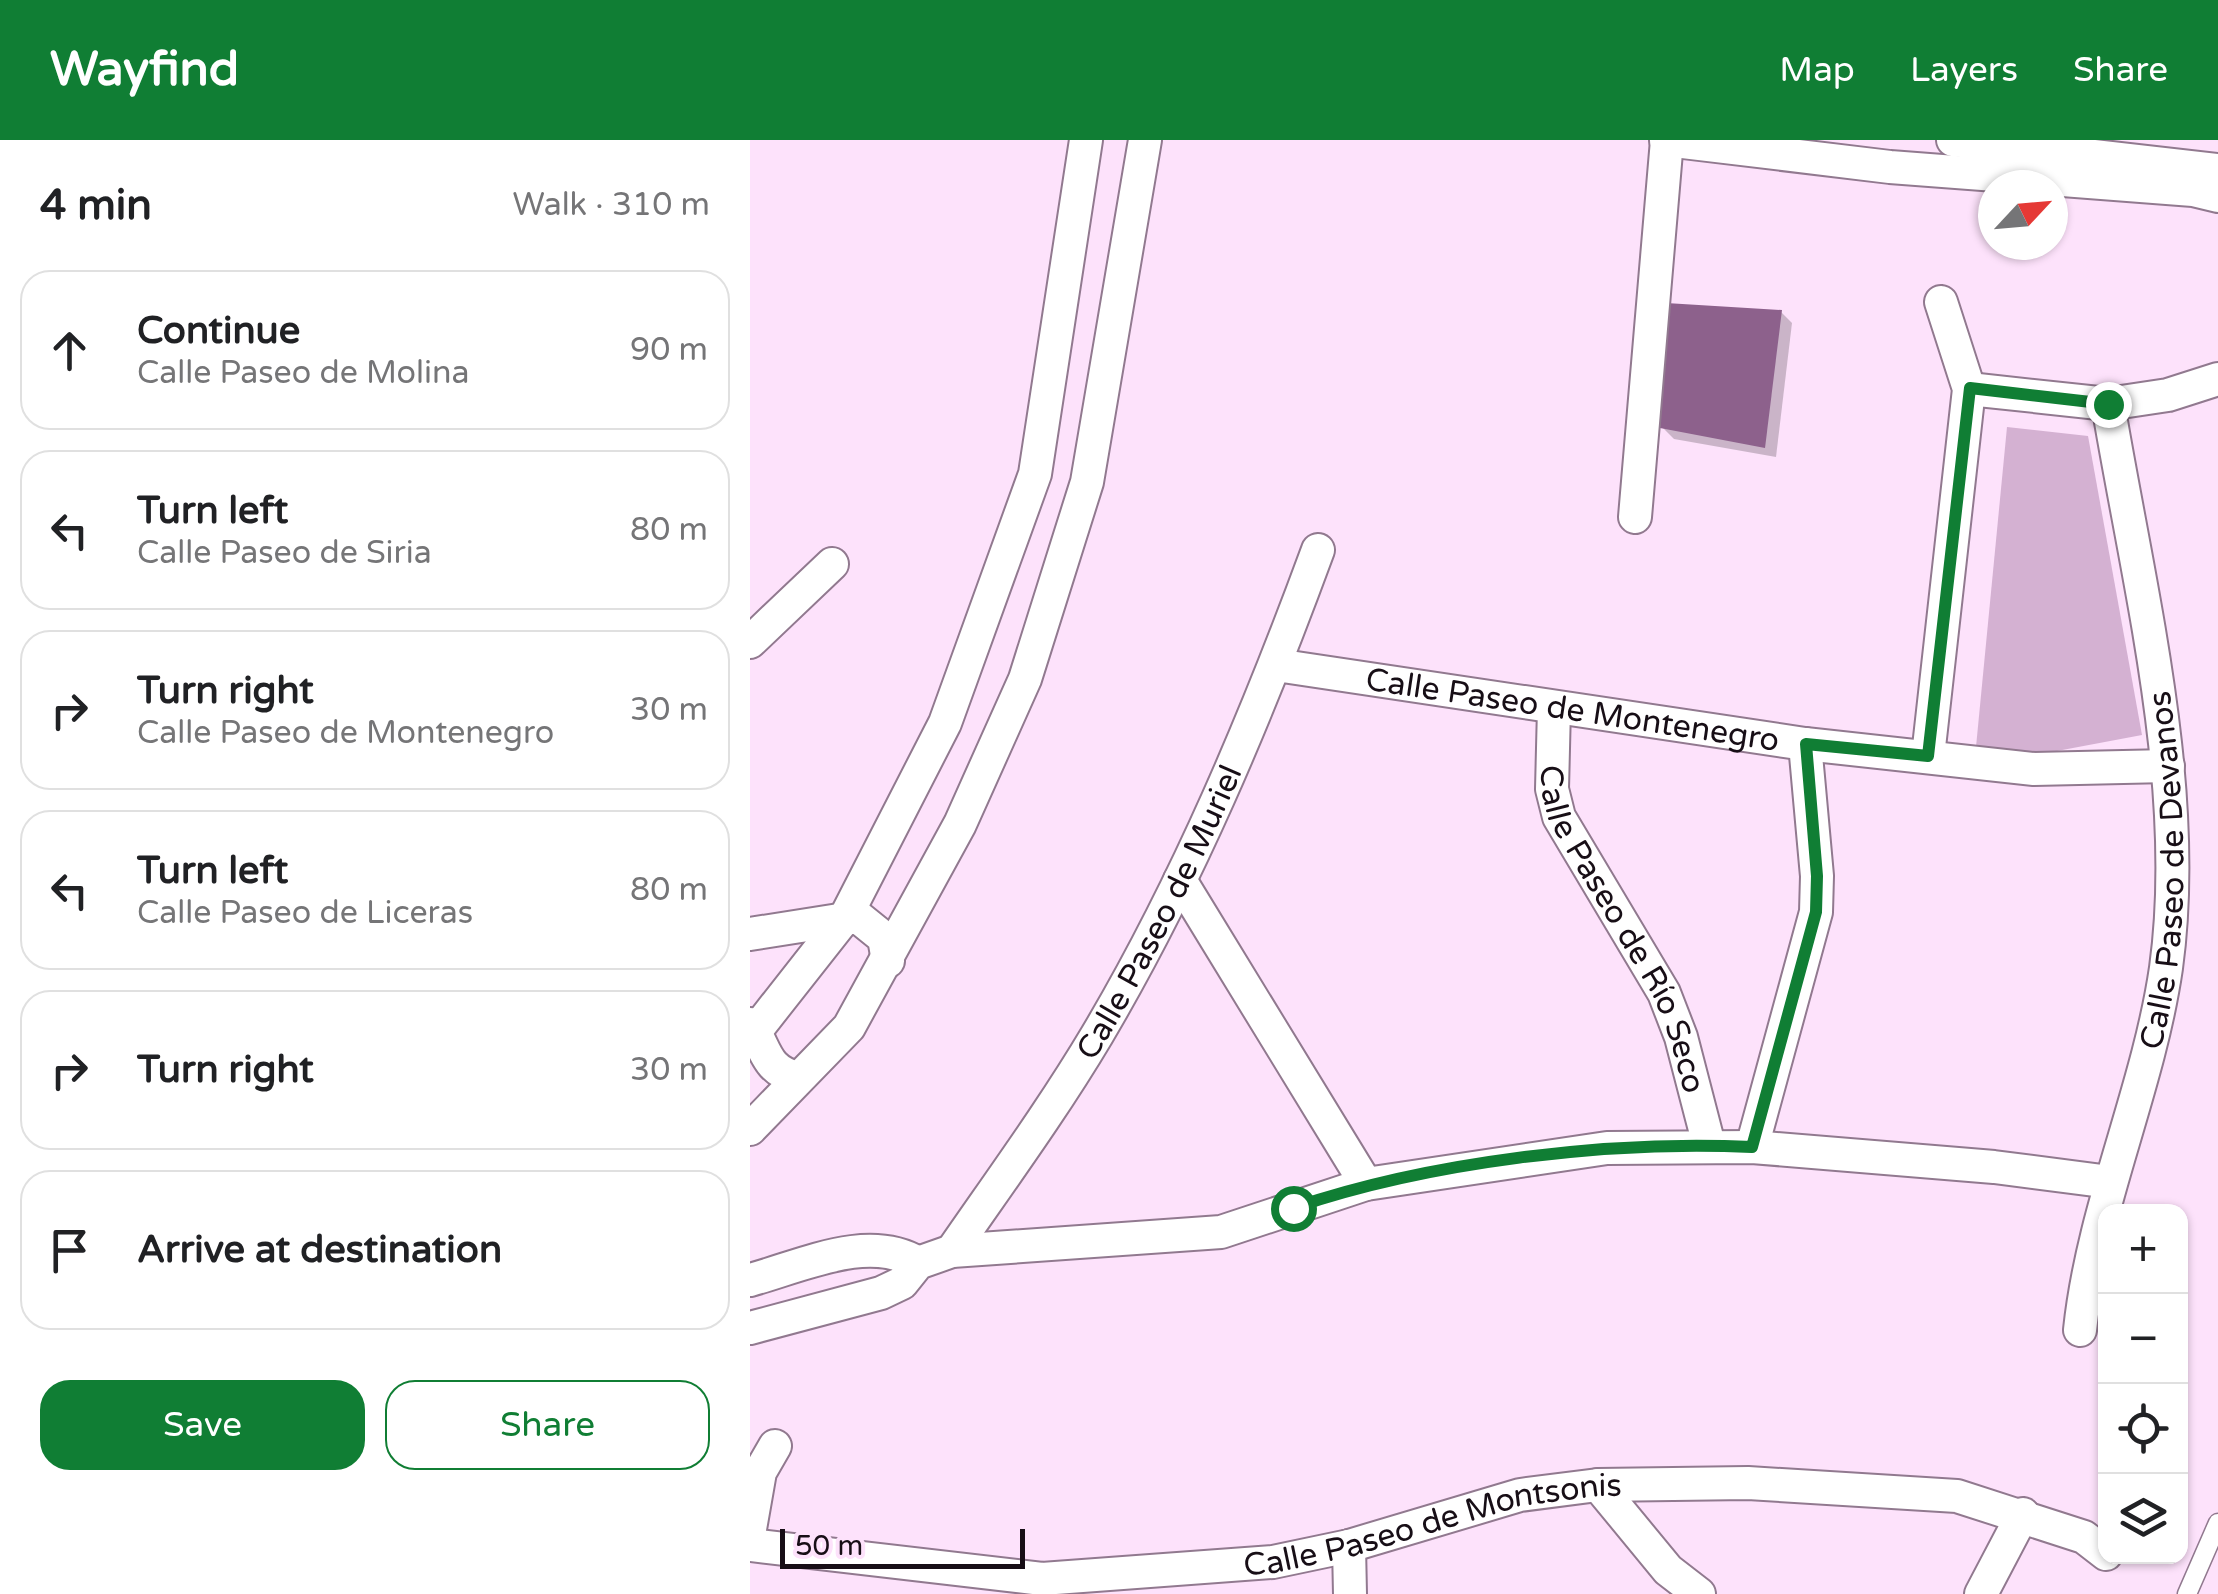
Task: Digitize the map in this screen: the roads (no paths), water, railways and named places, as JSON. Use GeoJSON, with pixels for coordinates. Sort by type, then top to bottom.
{"type":"FeatureCollection","features":[{"type":"Feature","properties":{"kind":"street"},"geometry":{"type":"LineString","coordinates":[[798,1078],[778,1072],[764,1056],[752,1032],[846,916],[945,723],[1035,474],[1086,140]]}},
{"type":"Feature","properties":{"kind":"street"},"geometry":{"type":"LineString","coordinates":[[750,1129],[849,1027],[960,824],[1026,680],[1088,482],[1145,140]]}},
{"type":"Feature","properties":{"kind":"street"},"geometry":{"type":"LineString","coordinates":[[1635,517],[1666,140],[1890,167],[2194,190],[2218,196]]}},
{"type":"Feature","properties":{"kind":"street"},"geometry":{"type":"LineString","coordinates":[[1953,140],[2218,170]]}},
{"type":"Feature","properties":{"kind":"street"},"geometry":{"type":"LineString","coordinates":[[1928,756],[1970,388],[1941,302]]}},
{"type":"Feature","properties":{"kind":"street"},"geometry":{"type":"LineString","coordinates":[[1059,308],[1116,315]]}},
{"type":"Feature","properties":{"kind":"street"},"geometry":{"type":"LineString","coordinates":[[1970,388],[2108,404],[2168,394],[2218,380]]}},
{"type":"Feature","properties":{"kind":"street","name":"Calle Paseo de Devanos"},"geometry":{"type":"LineString","coordinates":[[2080,1330],[2085,1284],[2150,1045],[2166,970],[2173,893],[2168,766],[2108,404]]}},
{"type":"Feature","properties":{"kind":"street"},"geometry":{"type":"LineString","coordinates":[[1026,500],[1078,512]]}},
{"type":"Feature","properties":{"kind":"street","name":"Calle Paseo de Muriel"},"geometry":{"type":"LineString","coordinates":[[952,1251],[1096,1036],[1180,880],[1276,664],[1318,550]]}},
{"type":"Feature","properties":{"kind":"street"},"geometry":{"type":"LineString","coordinates":[[750,642],[832,564]]}},
{"type":"Feature","properties":{"kind":"street","name":"Calle Paseo de Montenegro"},"geometry":{"type":"LineString","coordinates":[[1276,664],[1806,744],[2034,769],[2168,766]]}},
{"type":"Feature","properties":{"kind":"street","name":"Calle Paseo de Río Seco"},"geometry":{"type":"LineString","coordinates":[[1554,708],[1552,789],[1559,817],[1664,993],[1681,1037],[1709,1145]]}},
{"type":"Feature","properties":{"kind":"street"},"geometry":{"type":"LineString","coordinates":[[1752,1147],[1816,912],[1817,876],[1806,744]]}},
{"type":"Feature","properties":{"kind":"street"},"geometry":{"type":"LineString","coordinates":[[1180,880],[1366,1184]]}},
{"type":"Feature","properties":{"kind":"street"},"geometry":{"type":"LineString","coordinates":[[750,934],[846,916],[858,918],[884,938],[888,961]]}},
{"type":"Feature","properties":{"kind":"street"},"geometry":{"type":"LineString","coordinates":[[750,1328],[881,1294],[902,1283],[918,1262],[952,1251],[1221,1232],[1366,1184],[1607,1148],[1752,1147],[1994,1167],[2110,1182]]}},
{"type":"Feature","properties":{"kind":"street"},"geometry":{"type":"LineString","coordinates":[[750,1280],[874,1248],[898,1251],[918,1262]]}},
{"type":"Feature","properties":{"kind":"street"},"geometry":{"type":"LineString","coordinates":[[750,1530],[760,1472],[775,1446]]}},
{"type":"Feature","properties":{"kind":"street","name":"Calle Paseo de Montsonis"},"geometry":{"type":"LineString","coordinates":[[750,1545],[1042,1586],[1273,1562],[1349,1546],[1520,1495],[1598,1485],[1748,1484],[1957,1496],[2023,1514],[2084,1537],[2098,1548]]}},
{"type":"Feature","properties":{"kind":"street"},"geometry":{"type":"LineString","coordinates":[[1598,1485],[1668,1570],[1699,1594]]}},
{"type":"Feature","properties":{"kind":"street"},"geometry":{"type":"LineString","coordinates":[[1981,1594],[2023,1514]]}},
{"type":"Feature","properties":{"kind":"street"},"geometry":{"type":"LineString","coordinates":[[1349,1546],[1350,1594]]}},
{"type":"Feature","properties":{"kind":"lane"},"geometry":{"type":"LineString","coordinates":[[2186,1594],[2218,1523]]}}]}
